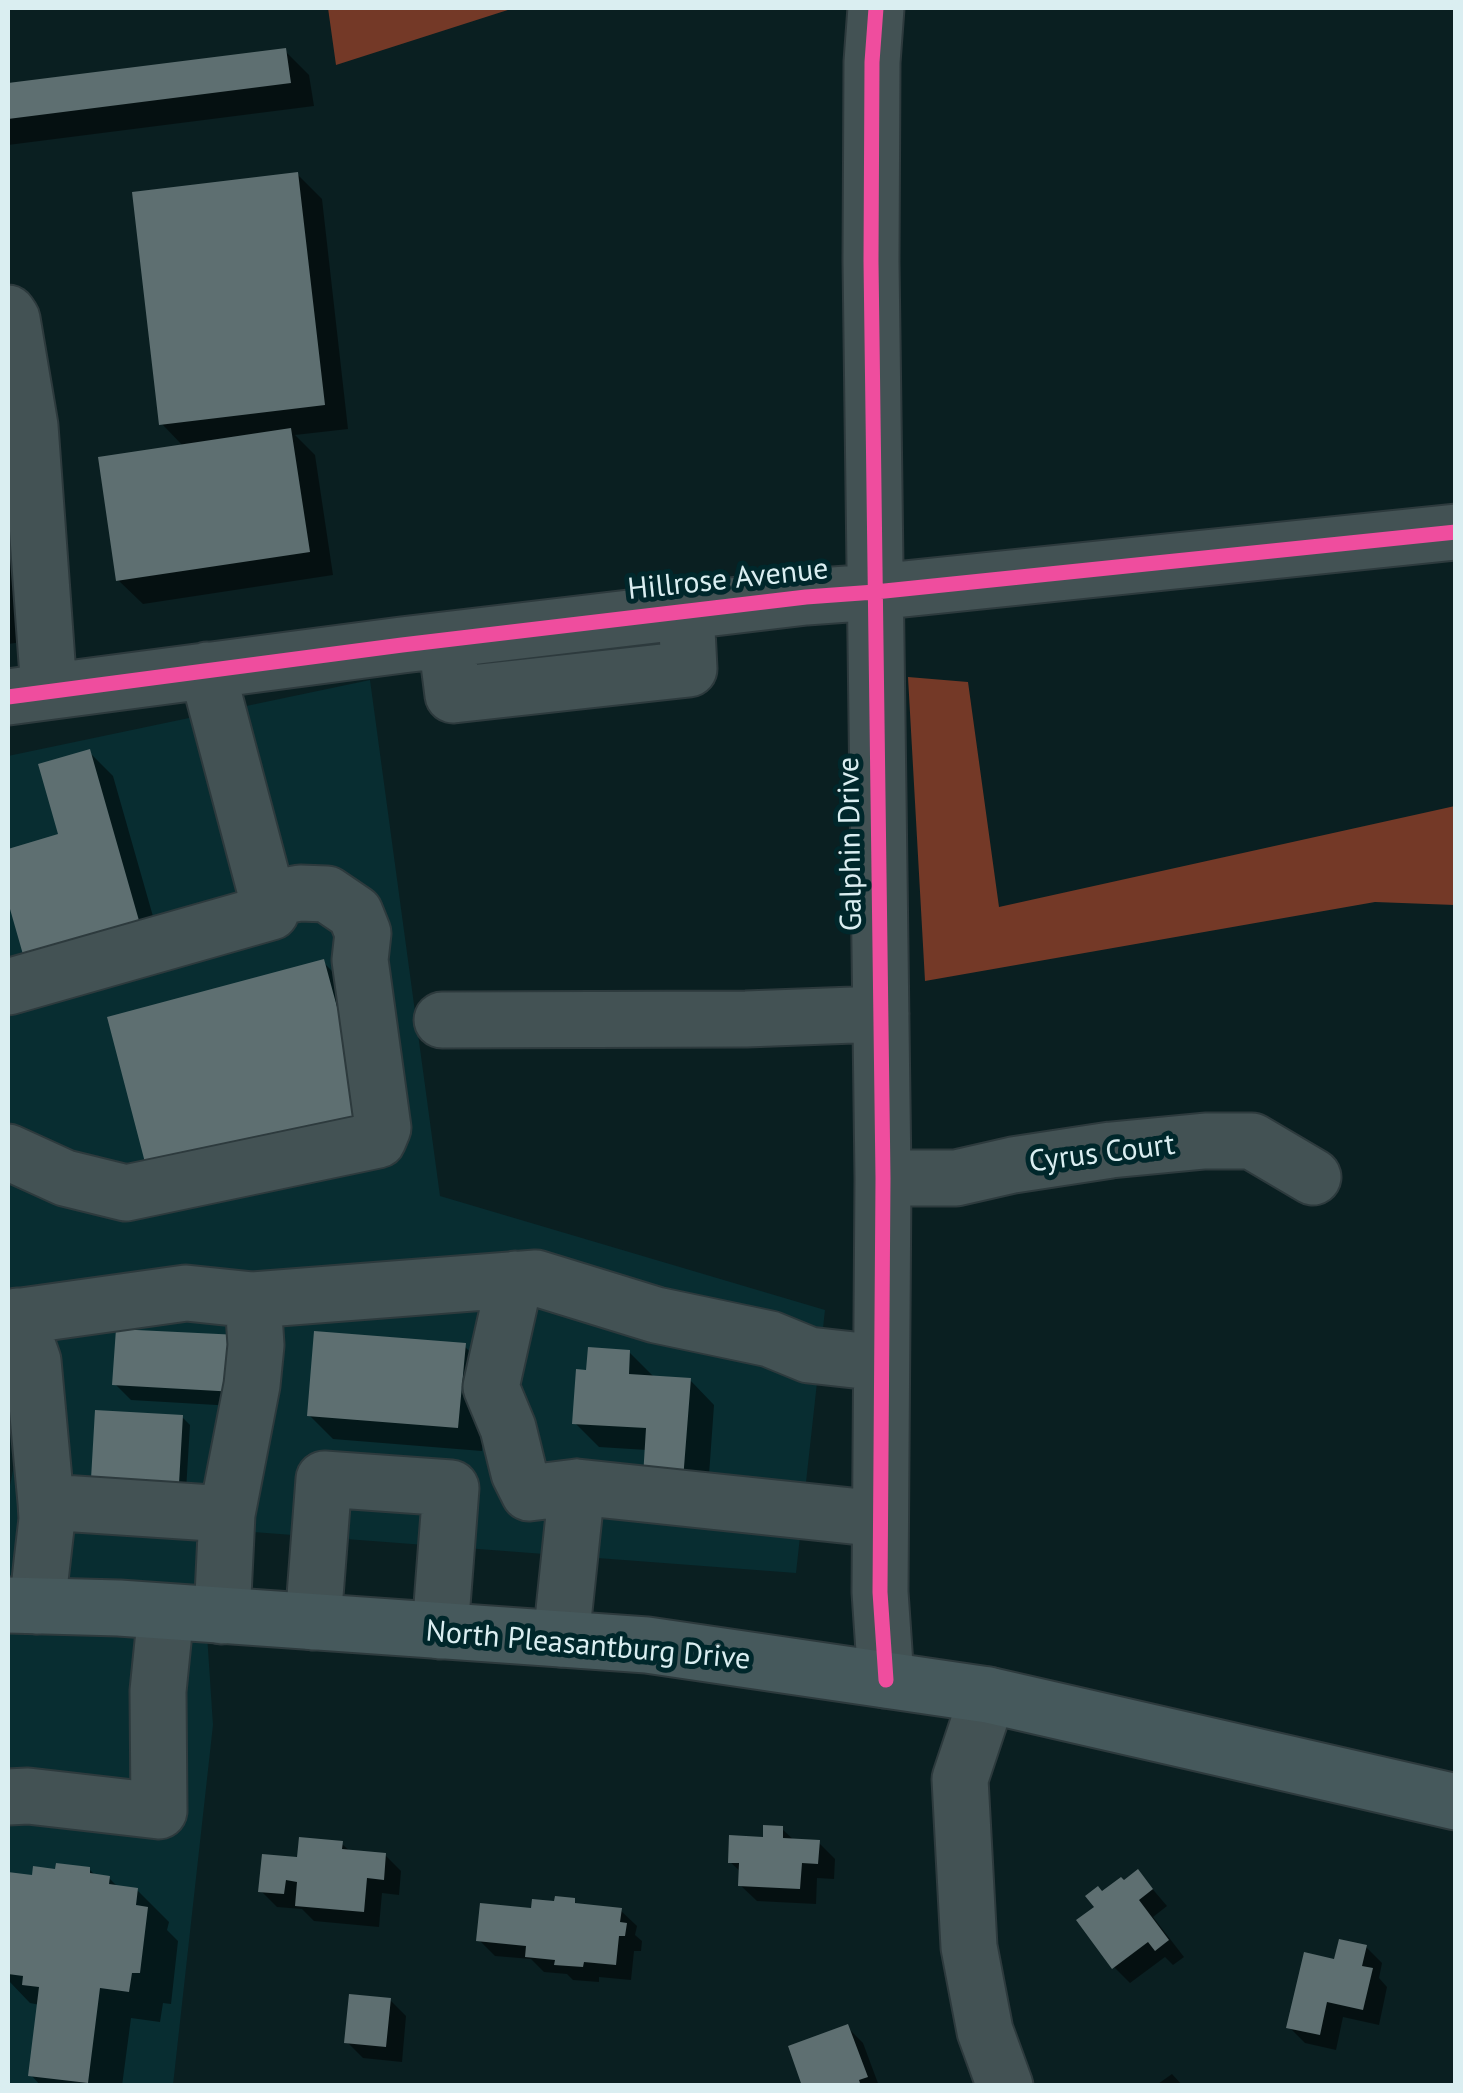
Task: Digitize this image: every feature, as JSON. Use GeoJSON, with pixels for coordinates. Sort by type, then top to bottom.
{"type":"FeatureCollection","features":[{"type":"Feature","properties":{"kind":"main road","name":"North Pleasantburg Drive"},"geometry":{"type":"LineString","coordinates":[[22,1606],[647,1645],[988,1695],[1456,1802]]}},
{"type":"Feature","properties":{"kind":"street","name":"Galphin Drive"},"geometry":{"type":"LineString","coordinates":[[876,8],[871,241],[883,1178],[880,1592],[886,1680]]}},
{"type":"Feature","properties":{"kind":"street"},"geometry":{"type":"LineString","coordinates":[[8,313],[30,426],[28,694]]}},
{"type":"Feature","properties":{"kind":"street","name":"Hillrose Avenue"},"geometry":{"type":"LineString","coordinates":[[28,694],[806,597],[1456,532]]}},
{"type":"Feature","properties":{"kind":"street"},"geometry":{"type":"LineString","coordinates":[[8,987],[271,912],[207,670]]}},
{"type":"Feature","properties":{"kind":"street"},"geometry":{"type":"LineString","coordinates":[[8,1152],[65,1178],[126,1192],[378,1140],[383,1128],[360,960],[363,933],[355,913],[327,894],[300,892],[268,900]]}},
{"type":"Feature","properties":{"kind":"street"},"geometry":{"type":"LineString","coordinates":[[442,1020],[746,1020],[881,1014]]}},
{"type":"Feature","properties":{"kind":"street","name":"Cyrus Court"},"geometry":{"type":"LineString","coordinates":[[883,1178],[956,1178],[1111,1150],[1252,1140],[1312,1178]]}},
{"type":"Feature","properties":{"kind":"street"},"geometry":{"type":"LineString","coordinates":[[22,1606],[47,1518],[33,1361],[12,1317],[186,1292],[253,1300],[536,1278],[656,1315],[770,1340],[810,1354],[881,1363]]}},
{"type":"Feature","properties":{"kind":"street"},"geometry":{"type":"LineString","coordinates":[[515,1279],[490,1387],[529,1493],[577,1487],[880,1519]]}},
{"type":"Feature","properties":{"kind":"street"},"geometry":{"type":"LineString","coordinates":[[222,1616],[227,1514],[252,1386],[256,1345],[253,1300]]}},
{"type":"Feature","properties":{"kind":"street"},"geometry":{"type":"LineString","coordinates":[[440,1631],[451,1488],[508,1428]]}},
{"type":"Feature","properties":{"kind":"street"},"geometry":{"type":"LineString","coordinates":[[313,1622],[324,1479],[451,1488]]}},
{"type":"Feature","properties":{"kind":"street"},"geometry":{"type":"LineString","coordinates":[[561,1639],[577,1487]]}},
{"type":"Feature","properties":{"kind":"street"},"geometry":{"type":"LineString","coordinates":[[46,1502],[227,1514]]}},
{"type":"Feature","properties":{"kind":"street"},"geometry":{"type":"LineString","coordinates":[[8,1797],[159,1810],[158,1690],[166,1612]]}},
{"type":"Feature","properties":{"kind":"street"},"geometry":{"type":"LineString","coordinates":[[988,1695],[960,1779],[969,1946],[986,2031],[1005,2086]]}},
{"type":"Feature","properties":{"kind":"shaded area"},"geometry":{"type":"Polygon","coordinates":[[[328,8],[514,8],[336,65],[328,8]]]}},
{"type":"Feature","properties":{"kind":"shaded area"},"geometry":{"type":"Polygon","coordinates":[[[908,677],[968,682],[999,907],[1455,806],[1455,905],[1375,902],[925,981],[908,677]]]}},
{"type":"Feature","properties":{"kind":"shaded area"},"geometry":{"type":"Polygon","coordinates":[[[370,680],[440,1196],[825,1310],[796,1573],[200,1528],[213,1725],[173,2085],[8,2085],[8,1496],[15,1460],[8,1418],[8,756],[370,680]]]}},
{"type":"Feature","properties":{"kind":"building"},"geometry":{"type":"Polygon","coordinates":[[[286,48],[291,83],[8,119],[8,83],[286,48]]]}},
{"type":"Feature","properties":{"kind":"building"},"geometry":{"type":"Polygon","coordinates":[[[298,172],[325,405],[159,425],[132,192],[298,172]]]}},
{"type":"Feature","properties":{"kind":"building"},"geometry":{"type":"Polygon","coordinates":[[[291,428],[310,552],[116,581],[98,457],[291,428]]]}},
{"type":"Feature","properties":{"kind":"building"},"geometry":{"type":"Polygon","coordinates":[[[90,749],[140,924],[24,958],[8,902],[8,849],[58,834],[38,764],[90,749]]]}},
{"type":"Feature","properties":{"kind":"building"},"geometry":{"type":"Polygon","coordinates":[[[324,959],[340,1018],[349,1016],[365,1116],[148,1174],[107,1017],[324,959]]]}},
{"type":"Feature","properties":{"kind":"building"},"geometry":{"type":"Polygon","coordinates":[[[116,1329],[239,1335],[236,1392],[112,1385],[116,1329]]]}},
{"type":"Feature","properties":{"kind":"building"},"geometry":{"type":"Polygon","coordinates":[[[314,1331],[466,1343],[458,1428],[307,1416],[314,1331]]]}},
{"type":"Feature","properties":{"kind":"building"},"geometry":{"type":"Polygon","coordinates":[[[588,1347],[630,1350],[629,1374],[691,1378],[683,1480],[643,1477],[646,1428],[572,1424],[576,1369],[586,1370],[588,1347]]]}},
{"type":"Feature","properties":{"kind":"building"},"geometry":{"type":"Polygon","coordinates":[[[95,1410],[183,1415],[178,1501],[90,1496],[95,1410]]]}},
{"type":"Feature","properties":{"kind":"building"},"geometry":{"type":"Polygon","coordinates":[[[763,1825],[783,1826],[783,1838],[820,1840],[818,1864],[802,1863],[800,1889],[738,1886],[739,1863],[728,1863],[729,1835],[763,1837],[763,1825]]]}},
{"type":"Feature","properties":{"kind":"building"},"geometry":{"type":"Polygon","coordinates":[[[299,1837],[343,1841],[342,1849],[386,1853],[384,1880],[367,1878],[364,1912],[295,1906],[297,1882],[286,1880],[284,1894],[258,1892],[262,1854],[297,1857],[299,1837]]]}},
{"type":"Feature","properties":{"kind":"building"},"geometry":{"type":"Polygon","coordinates":[[[56,1863],[90,1867],[90,1873],[110,1876],[109,1884],[138,1888],[136,1905],[148,1907],[140,1973],[132,1973],[129,1992],[100,1988],[88,2083],[28,2076],[39,1987],[22,1985],[23,1976],[8,1974],[8,1872],[32,1875],[33,1866],[55,1869],[56,1863]]]}},
{"type":"Feature","properties":{"kind":"building"},"geometry":{"type":"Polygon","coordinates":[[[1138,1869],[1153,1889],[1139,1900],[1169,1940],[1155,1951],[1148,1942],[1112,1969],[1076,1920],[1094,1907],[1085,1896],[1098,1886],[1102,1891],[1121,1877],[1124,1880],[1138,1869]]]}},
{"type":"Feature","properties":{"kind":"building"},"geometry":{"type":"Polygon","coordinates":[[[555,1896],[575,1898],[575,1903],[622,1908],[620,1922],[627,1923],[625,1936],[619,1936],[616,1965],[554,1965],[555,1960],[525,1957],[526,1946],[476,1941],[480,1903],[531,1908],[532,1899],[554,1901],[555,1896]]]}},
{"type":"Feature","properties":{"kind":"building"},"geometry":{"type":"Polygon","coordinates":[[[1339,1939],[1367,1945],[1362,1966],[1373,1968],[1363,2010],[1327,2002],[1320,2035],[1286,2028],[1304,1952],[1334,1959],[1339,1939]]]}},
{"type":"Feature","properties":{"kind":"building"},"geometry":{"type":"Polygon","coordinates":[[[349,1994],[391,1998],[386,2047],[344,2043],[349,1994]]]}},
{"type":"Feature","properties":{"kind":"building"},"geometry":{"type":"Polygon","coordinates":[[[848,2024],[868,2077],[859,2080],[861,2086],[802,2086],[788,2046],[848,2024]]]}},
{"type":"Feature","properties":{"kind":"cycle path"},"geometry":{"type":"LineString","coordinates":[[876,8],[871,261],[883,1178],[880,1592],[886,1680]]}},
{"type":"Feature","properties":{"kind":"cycle path"},"geometry":{"type":"LineString","coordinates":[[8,697],[806,597],[1456,532]]}}]}
